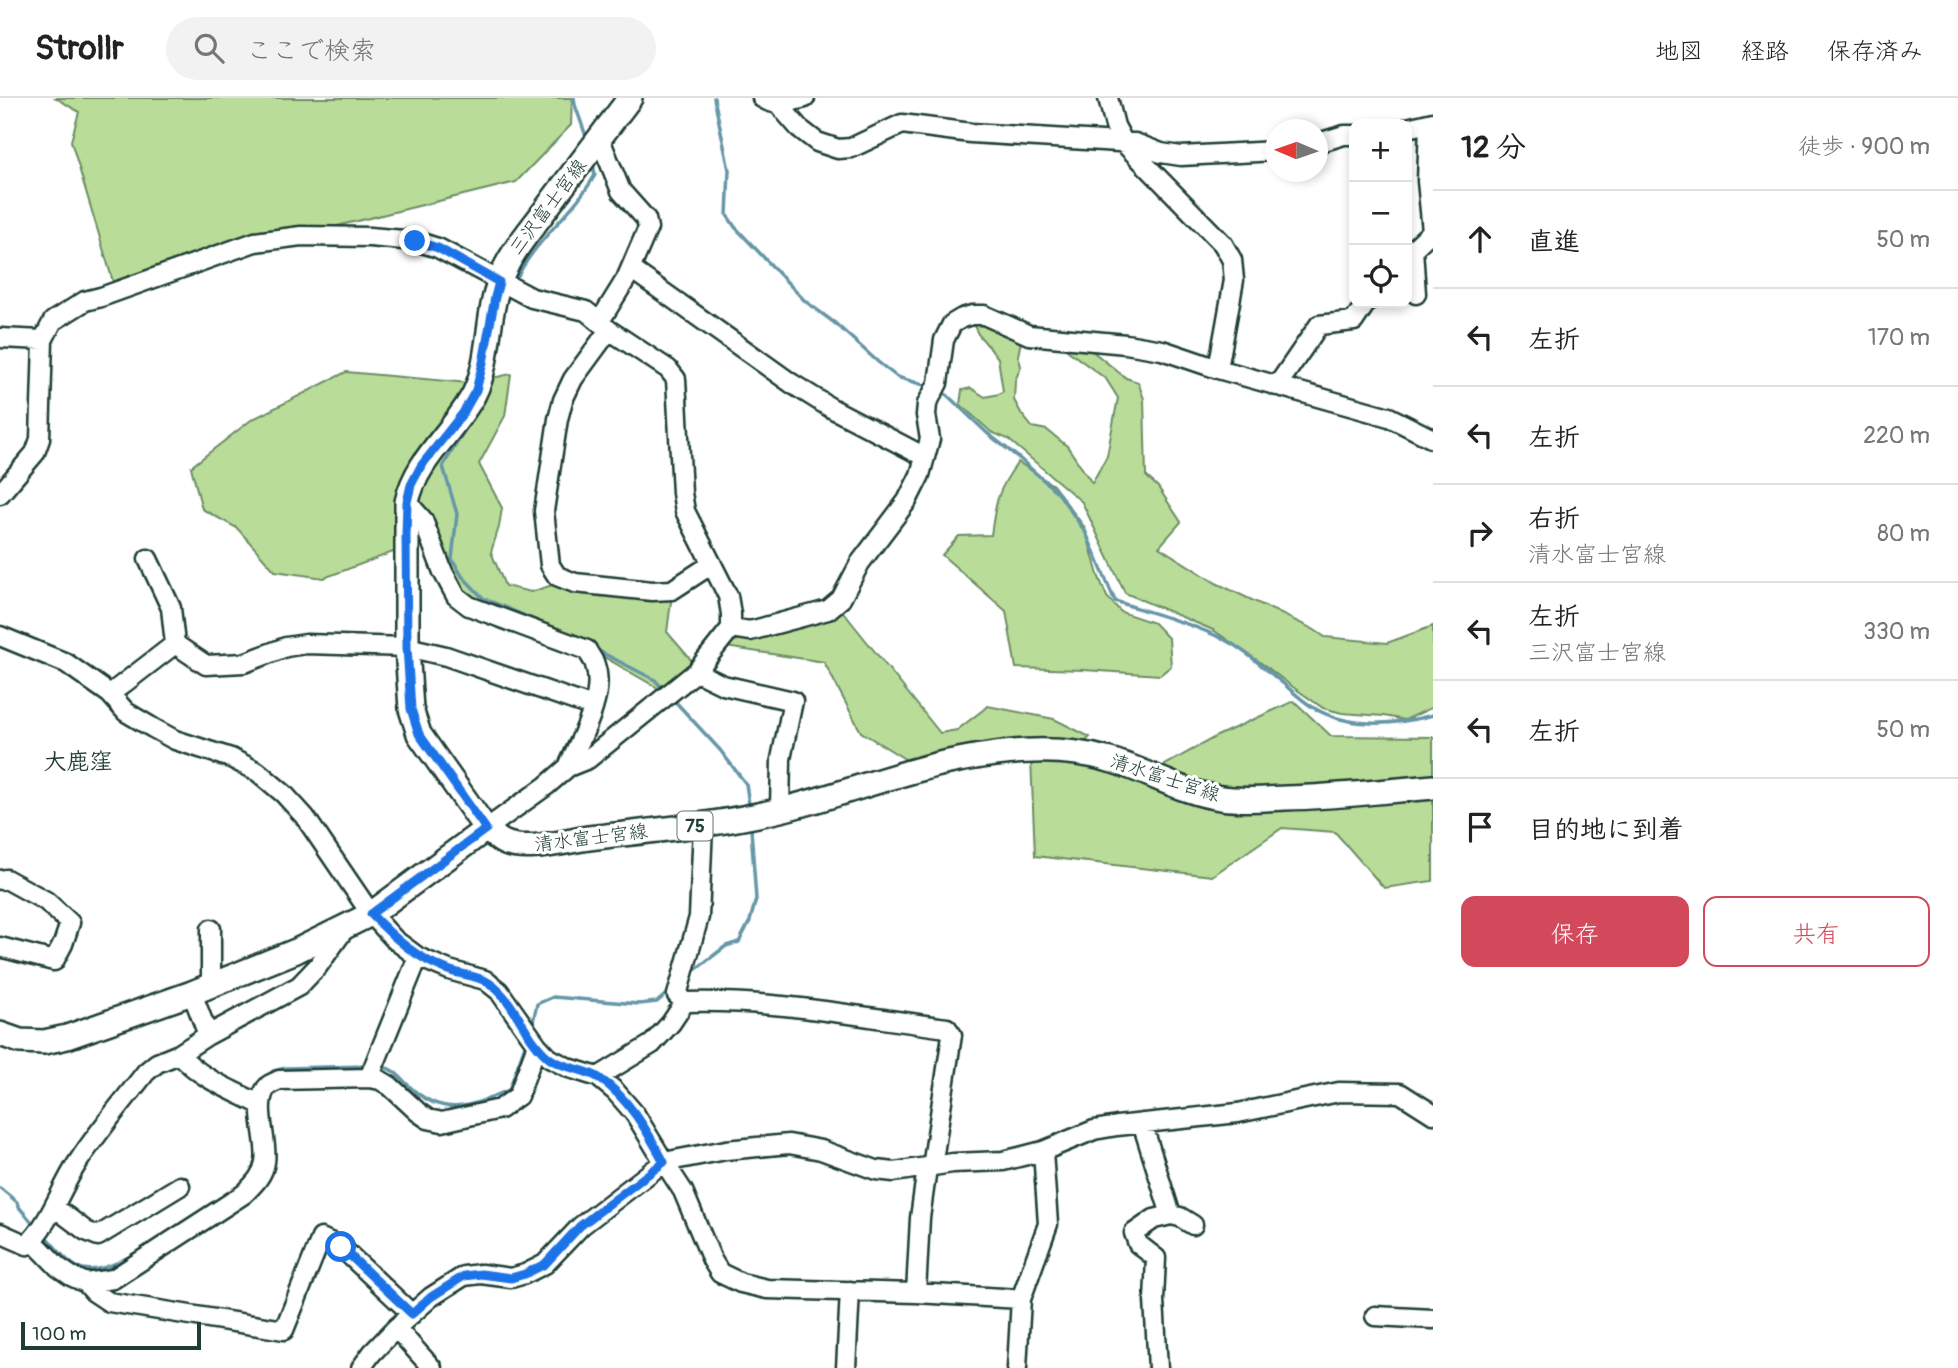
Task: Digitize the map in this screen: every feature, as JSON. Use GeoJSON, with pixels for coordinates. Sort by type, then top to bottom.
{"type":"FeatureCollection","features":[{"type":"Feature","properties":{"kind":"main road","name":"三沢富士宮線"},"geometry":{"type":"LineString","coordinates":[[486,829],[419,734],[411,709],[407,647],[407,502],[411,485],[421,466],[463,413],[476,390],[495,297],[507,285],[508,260],[631,98]]}},
{"type":"Feature","properties":{"kind":"main road","name":"清水富士宮線"},"geometry":{"type":"LineString","coordinates":[[486,829],[503,842],[532,846],[703,826],[780,810],[892,776],[946,763],[1016,751],[1047,750],[1106,758],[1200,794],[1220,798],[1246,800],[1315,797],[1433,787]]}},
{"type":"Feature","properties":{"kind":"main road"},"geometry":{"type":"LineString","coordinates":[[0,1034],[20,1041],[44,1042],[67,1037],[202,989],[296,951],[371,914],[486,829]]}},
{"type":"Feature","properties":{"kind":"street"},"geometry":{"type":"LineString","coordinates":[[762,98],[779,105],[799,128],[817,142],[838,149],[851,148],[902,124],[971,133],[1135,143],[1161,153],[1181,156],[1265,152]]}},
{"type":"Feature","properties":{"kind":"street"},"geometry":{"type":"LineString","coordinates":[[779,105],[805,98]]}},
{"type":"Feature","properties":{"kind":"street"},"geometry":{"type":"LineString","coordinates":[[1108,98],[1115,126],[1124,143],[1223,244],[1233,260],[1234,280],[1218,369]]}},
{"type":"Feature","properties":{"kind":"street"},"geometry":{"type":"LineString","coordinates":[[1412,127],[1431,122],[1427,181],[1432,232],[1413,249],[1419,293]]}},
{"type":"Feature","properties":{"kind":"street"},"geometry":{"type":"LineString","coordinates":[[1328,140],[1349,135]]}},
{"type":"Feature","properties":{"kind":"street"},"geometry":{"type":"LineString","coordinates":[[594,146],[621,191],[646,219],[648,229],[604,326],[563,400],[544,511],[550,565],[557,576],[575,583],[652,591],[672,590],[712,564]]}},
{"type":"Feature","properties":{"kind":"street"},"geometry":{"type":"LineString","coordinates":[[0,494],[35,453],[40,439],[43,340],[53,321],[85,301],[255,242],[292,237],[370,237],[415,241],[438,248],[539,301],[586,311],[668,369],[676,379],[685,511],[728,596],[731,628],[696,672],[588,759],[568,767],[486,829]]}},
{"type":"Feature","properties":{"kind":"street"},"geometry":{"type":"LineString","coordinates":[[631,269],[791,383],[831,408],[925,457]]}},
{"type":"Feature","properties":{"kind":"street"},"geometry":{"type":"LineString","coordinates":[[1276,386],[1319,325],[1354,321],[1363,308]]}},
{"type":"Feature","properties":{"kind":"street"},"geometry":{"type":"LineString","coordinates":[[731,628],[750,631],[828,610],[841,599],[859,563],[907,501],[920,475],[930,439],[927,404],[938,383],[944,340],[952,324],[972,315],[984,315],[1029,335],[1162,350],[1218,369],[1388,417],[1433,439]]}},
{"type":"Feature","properties":{"kind":"street"},"geometry":{"type":"LineString","coordinates":[[0,338],[43,340]]}},
{"type":"Feature","properties":{"kind":"street"},"geometry":{"type":"LineString","coordinates":[[407,502],[423,520],[443,572],[456,596],[469,606],[587,650],[595,665],[598,687],[593,707],[568,767]]}},
{"type":"Feature","properties":{"kind":"street"},"geometry":{"type":"LineString","coordinates":[[148,559],[171,608],[175,644],[206,665],[244,663],[286,647],[306,644],[407,647],[446,656],[593,707]]}},
{"type":"Feature","properties":{"kind":"street"},"geometry":{"type":"LineString","coordinates":[[0,636],[66,663],[110,694],[126,712],[153,729],[175,740],[231,758],[258,772],[284,794],[305,817],[371,914],[395,940],[418,957],[449,971],[485,980],[499,990],[537,1045],[550,1058],[569,1068],[598,1077],[615,1091],[635,1114],[683,1191],[720,1273],[741,1283],[767,1289],[1021,1299]]}},
{"type":"Feature","properties":{"kind":"street"},"geometry":{"type":"LineString","coordinates":[[110,694],[175,644]]}},
{"type":"Feature","properties":{"kind":"street"},"geometry":{"type":"LineString","coordinates":[[696,672],[723,685],[793,701],[781,759],[780,810]]}},
{"type":"Feature","properties":{"kind":"street"},"geometry":{"type":"LineString","coordinates":[[703,826],[699,917],[677,995],[685,1002],[780,1006],[947,1028],[951,1035],[920,1218],[916,1293]]}},
{"type":"Feature","properties":{"kind":"street"},"geometry":{"type":"LineString","coordinates":[[0,880],[6,879],[46,901],[70,923],[54,961],[0,947]]}},
{"type":"Feature","properties":{"kind":"street"},"geometry":{"type":"LineString","coordinates":[[0,1233],[27,1245],[54,1207],[78,1163],[146,1072],[157,1063],[179,1054],[208,1035],[299,986],[318,966],[349,924]]}},
{"type":"Feature","properties":{"kind":"street"},"geometry":{"type":"LineString","coordinates":[[208,1035],[202,989],[211,929]]}},
{"type":"Feature","properties":{"kind":"street"},"geometry":{"type":"LineString","coordinates":[[369,1078],[418,957]]}},
{"type":"Feature","properties":{"kind":"street"},"geometry":{"type":"LineString","coordinates":[[598,1077],[652,1044],[685,1002]]}},
{"type":"Feature","properties":{"kind":"street"},"geometry":{"type":"LineString","coordinates":[[86,1283],[113,1279],[244,1194],[258,1181],[265,1161],[257,1103],[269,1086],[279,1080],[380,1080],[418,1112],[429,1119],[442,1122],[500,1109],[518,1096],[537,1045]]}},
{"type":"Feature","properties":{"kind":"street"},"geometry":{"type":"LineString","coordinates":[[179,1054],[191,1067],[211,1081],[257,1103]]}},
{"type":"Feature","properties":{"kind":"street"},"geometry":{"type":"LineString","coordinates":[[361,1368],[396,1328],[431,1297],[464,1276],[481,1274],[511,1278],[545,1264],[580,1226],[664,1162],[726,1150],[789,1143],[821,1150],[876,1170],[894,1172],[953,1163],[1003,1161],[1043,1152],[1094,1130],[1238,1113],[1339,1092],[1400,1093],[1433,1114]]}},
{"type":"Feature","properties":{"kind":"street"},"geometry":{"type":"LineString","coordinates":[[1142,1123],[1171,1215]]}},
{"type":"Feature","properties":{"kind":"street"},"geometry":{"type":"LineString","coordinates":[[1017,1368],[1021,1299],[1048,1224],[1043,1152]]}},
{"type":"Feature","properties":{"kind":"street"},"geometry":{"type":"LineString","coordinates":[[54,1207],[86,1231],[98,1236],[180,1186]]}},
{"type":"Feature","properties":{"kind":"street"},"geometry":{"type":"LineString","coordinates":[[1158,1368],[1154,1300],[1156,1258],[1138,1244],[1134,1233],[1154,1219],[1171,1215],[1193,1225]]}},
{"type":"Feature","properties":{"kind":"street"},"geometry":{"type":"LineString","coordinates":[[32,1240],[58,1267],[86,1283],[94,1293],[109,1302],[284,1330],[321,1238],[341,1247],[412,1314]]}},
{"type":"Feature","properties":{"kind":"street"},"geometry":{"type":"LineString","coordinates":[[845,1368],[850,1291]]}},
{"type":"Feature","properties":{"kind":"street"},"geometry":{"type":"LineString","coordinates":[[1375,1316],[1433,1319]]}},
{"type":"Feature","properties":{"kind":"street"},"geometry":{"type":"LineString","coordinates":[[396,1328],[432,1368]]}},
{"type":"Feature","properties":{"kind":"green space"},"geometry":{"type":"Polygon","coordinates":[[[56,98],[572,98],[571,125],[516,182],[292,237],[114,285],[71,141],[79,112],[56,98]]]}},
{"type":"Feature","properties":{"kind":"green space"},"geometry":{"type":"Polygon","coordinates":[[[971,320],[1021,341],[1018,356],[1021,366],[1015,381],[1014,400],[1032,427],[1047,430],[1067,446],[1092,483],[1107,456],[1118,398],[1106,379],[1056,342],[1086,346],[1126,378],[1138,382],[1144,399],[1146,476],[1158,487],[1181,522],[1159,547],[1216,583],[1325,637],[1387,643],[1433,626],[1433,707],[1405,720],[1342,713],[1323,708],[1213,630],[1125,593],[1082,502],[1008,439],[991,432],[960,404],[962,390],[971,388],[985,397],[1003,391],[998,358],[978,334],[971,320]]]}},
{"type":"Feature","properties":{"kind":"green space"},"geometry":{"type":"Polygon","coordinates":[[[346,372],[469,383],[511,374],[505,416],[479,464],[502,508],[491,552],[505,586],[531,592],[568,580],[672,594],[667,632],[693,662],[668,694],[590,649],[469,606],[419,516],[396,551],[324,578],[275,571],[237,528],[202,509],[191,467],[251,420],[346,372]]]}},
{"type":"Feature","properties":{"kind":"green space"},"geometry":{"type":"Polygon","coordinates":[[[1018,462],[1053,485],[1085,528],[1107,597],[1121,612],[1154,623],[1169,639],[1171,666],[1160,675],[1016,668],[1006,611],[942,555],[959,536],[991,535],[998,496],[1018,462]]]}},
{"type":"Feature","properties":{"kind":"green space"},"geometry":{"type":"Polygon","coordinates":[[[840,608],[940,733],[957,730],[988,706],[1054,719],[1090,737],[1081,746],[1038,746],[998,741],[959,748],[913,764],[861,732],[824,662],[719,646],[840,608]]]}},
{"type":"Feature","properties":{"kind":"green space"},"geometry":{"type":"Polygon","coordinates":[[[1294,701],[1331,736],[1433,737],[1433,881],[1384,888],[1335,832],[1282,828],[1212,876],[1035,856],[1031,758],[1149,774],[1217,736],[1294,701]]]}},
{"type":"Feature","properties":{"kind":"waterway"},"geometry":{"type":"LineString","coordinates":[[574,98],[587,139]]}},
{"type":"Feature","properties":{"kind":"waterway"},"geometry":{"type":"LineString","coordinates":[[714,98],[729,170],[727,215],[735,227],[805,301],[836,324],[878,362],[897,377],[931,387]]}},
{"type":"Feature","properties":{"kind":"waterway"},"geometry":{"type":"LineString","coordinates":[[515,282],[532,253],[586,189],[595,175],[593,163]]}},
{"type":"Feature","properties":{"kind":"waterway"},"geometry":{"type":"LineString","coordinates":[[502,318],[511,292]]}},
{"type":"Feature","properties":{"kind":"waterway"},"geometry":{"type":"LineString","coordinates":[[941,392],[1059,494],[1086,533],[1115,601],[1185,623],[1225,640],[1249,655],[1307,703],[1328,715],[1373,723],[1404,721],[1433,715]]}},
{"type":"Feature","properties":{"kind":"waterway"},"geometry":{"type":"LineString","coordinates":[[470,421],[443,466],[457,514],[452,559],[462,576],[483,598],[558,630]]}},
{"type":"Feature","properties":{"kind":"waterway"},"geometry":{"type":"LineString","coordinates":[[593,648],[655,680],[664,690]]}},
{"type":"Feature","properties":{"kind":"waterway"},"geometry":{"type":"LineString","coordinates":[[672,698],[720,750],[746,784],[749,804]]}},
{"type":"Feature","properties":{"kind":"waterway"},"geometry":{"type":"LineString","coordinates":[[691,973],[726,946],[739,942],[750,921],[756,899],[751,829]]}},
{"type":"Feature","properties":{"kind":"waterway"},"geometry":{"type":"LineString","coordinates":[[532,1026],[537,1004],[553,997],[639,1004],[657,1002],[672,989]]}},
{"type":"Feature","properties":{"kind":"waterway"},"geometry":{"type":"LineString","coordinates":[[381,1067],[392,1071],[433,1103],[457,1107],[469,1105],[509,1090],[527,1040]]}},
{"type":"Feature","properties":{"kind":"waterway"},"geometry":{"type":"LineString","coordinates":[[265,1078],[273,1071],[286,1068],[366,1066]]}},
{"type":"Feature","properties":{"kind":"waterway"},"geometry":{"type":"LineString","coordinates":[[0,1188],[17,1202],[36,1227]]}},
{"type":"Feature","properties":{"kind":"waterway"},"geometry":{"type":"LineString","coordinates":[[44,1235],[67,1260],[84,1269],[110,1266],[141,1250]]}},
{"type":"Feature","properties":{"kind":"district","name":"大鹿窪"},"geometry":{"type":"Point","coordinates":[78,761]}},
{"type":"Feature","properties":{"kind":"route"},"geometry":{"type":"LineString","coordinates":[[341,1247],[412,1314],[431,1297],[464,1276],[481,1274],[511,1278],[545,1264],[580,1226],[664,1162],[635,1114],[615,1091],[598,1077],[569,1068],[550,1058],[537,1045],[499,990],[485,980],[449,971],[418,957],[395,940],[371,914],[486,829],[419,734],[411,709],[407,647],[406,534],[407,502],[411,485],[421,466],[463,413],[476,390],[499,282],[438,248],[415,241]]}}]}
